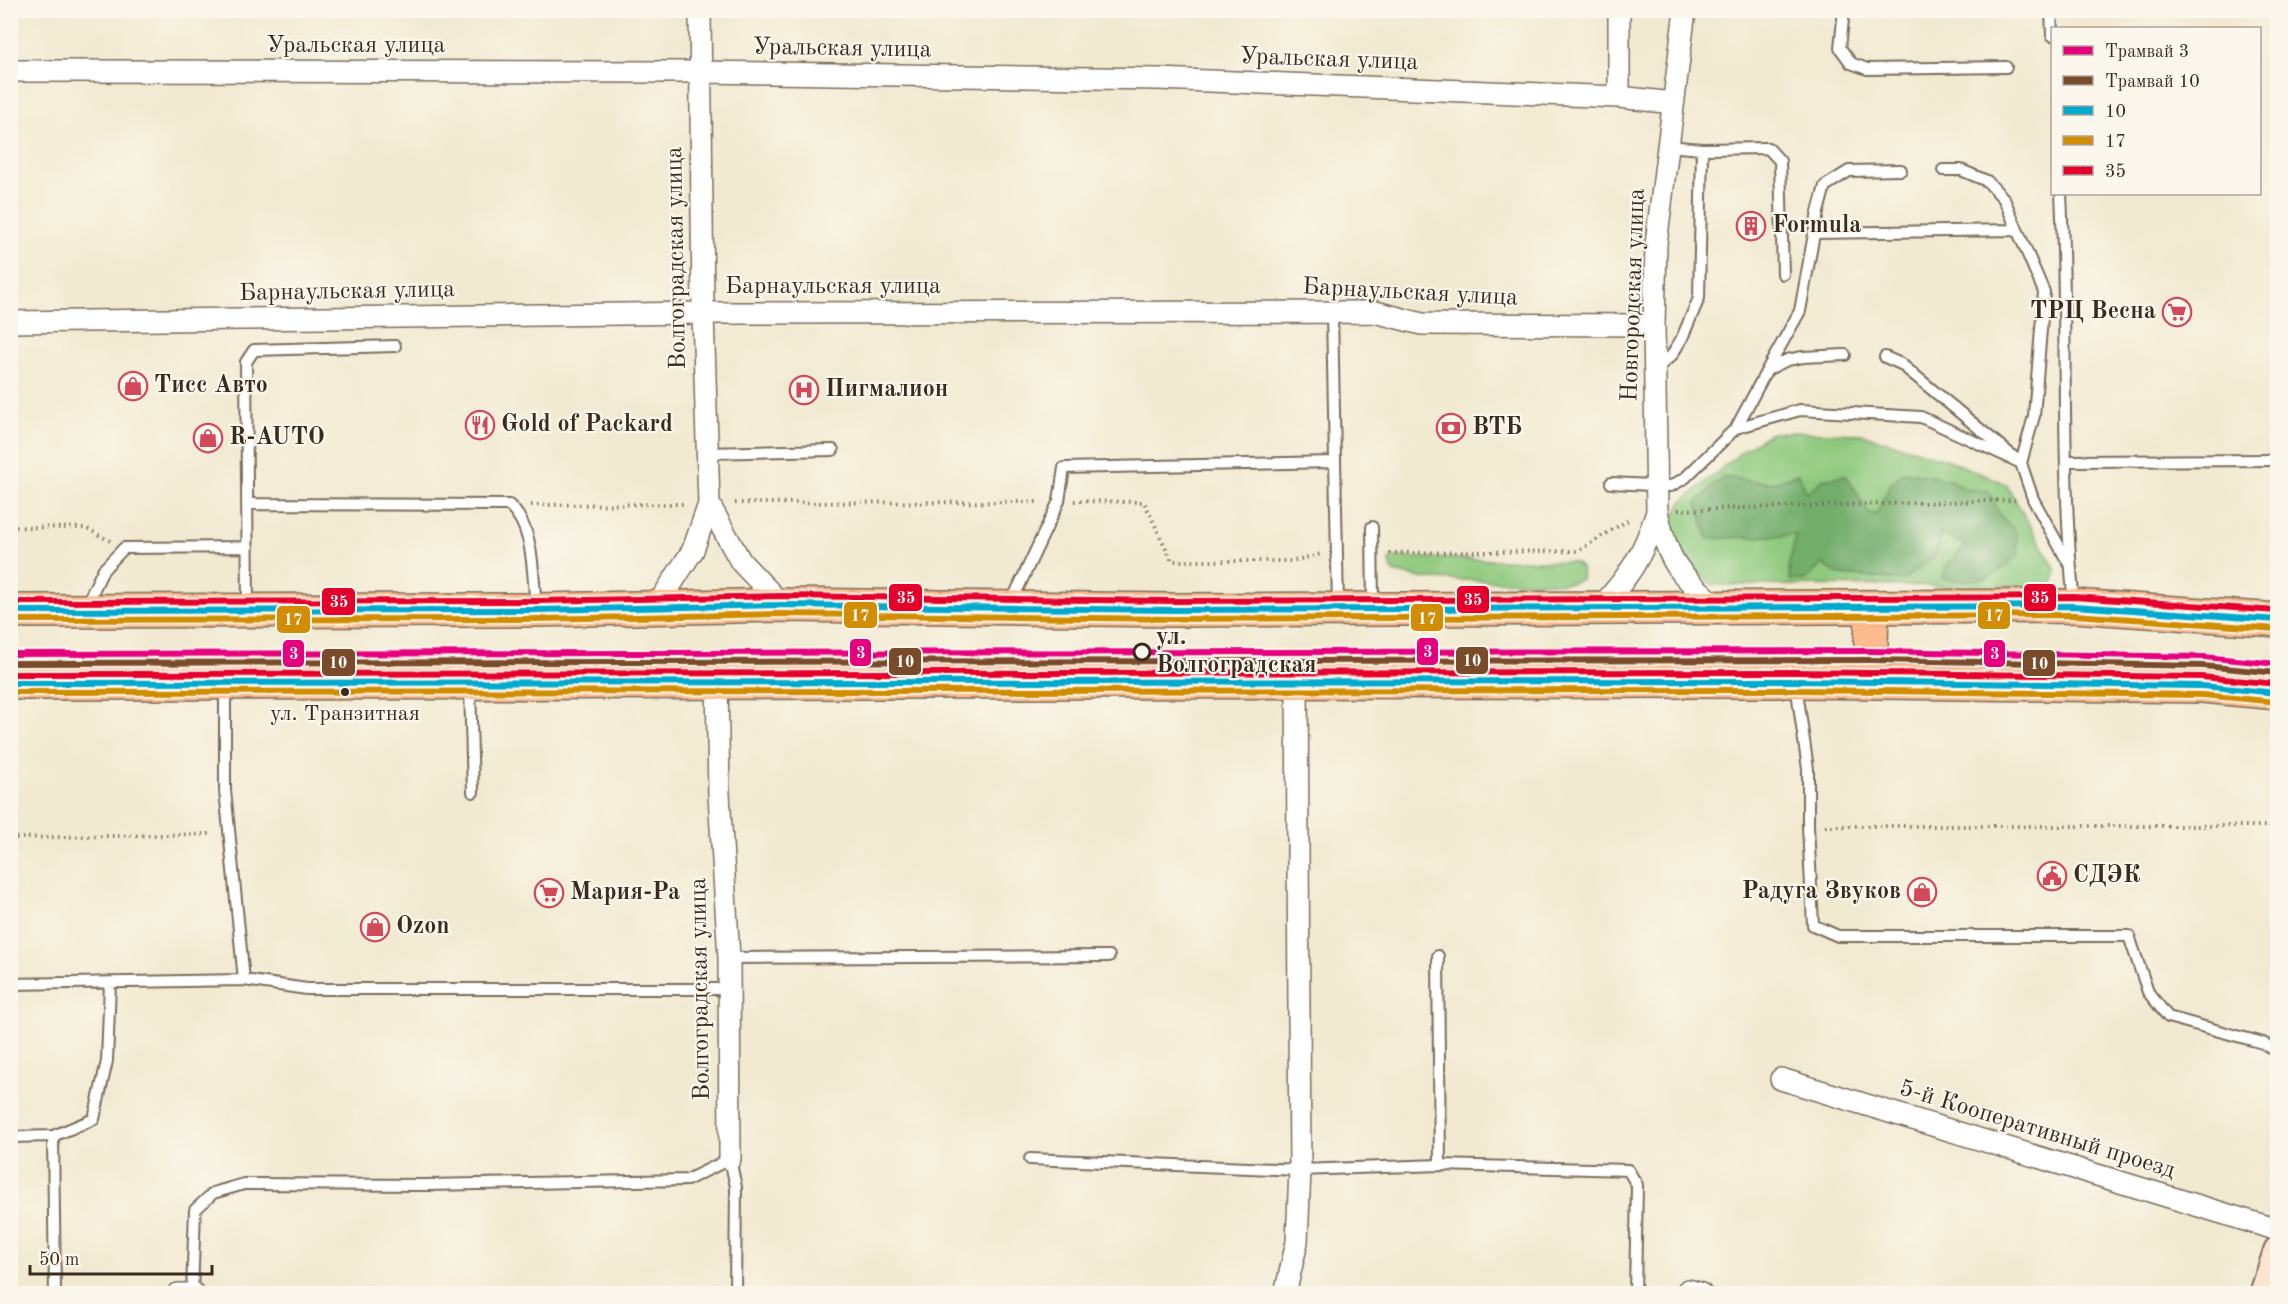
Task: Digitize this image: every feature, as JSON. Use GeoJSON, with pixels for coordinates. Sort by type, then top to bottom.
{"type":"FeatureCollection","features":[{"type":"Feature","properties":{"kind":"main road"},"geometry":{"type":"LineString","coordinates":[[10,610],[537,610],[782,605],[1008,610],[1872,609],[2074,606],[2277,620]]}},
{"type":"Feature","properties":{"kind":"main road"},"geometry":{"type":"LineString","coordinates":[[1870,682],[1872,609]]}},
{"type":"Feature","properties":{"kind":"main road"},"geometry":{"type":"LineString","coordinates":[[10,683],[1796,681],[2202,686],[2277,693]]}},
{"type":"Feature","properties":{"kind":"street","name":"Волгоградская улица"},"geometry":{"type":"LineString","coordinates":[[657,606],[693,550],[709,504],[703,313],[700,10]]}},
{"type":"Feature","properties":{"kind":"street"},"geometry":{"type":"LineString","coordinates":[[1619,10],[1619,97]]}},
{"type":"Feature","properties":{"kind":"street","name":"Новгородская улица"},"geometry":{"type":"LineString","coordinates":[[1666,511],[1657,486],[1654,325],[1656,244],[1685,10]]}},
{"type":"Feature","properties":{"kind":"street","name":"Уральская улица"},"geometry":{"type":"LineString","coordinates":[[10,71],[699,72],[1158,79],[1619,97],[1673,103]]}},
{"type":"Feature","properties":{"kind":"street","name":"Барнаульская улица"},"geometry":{"type":"LineString","coordinates":[[10,322],[703,313],[1375,312],[1422,324],[1654,325]]}},
{"type":"Feature","properties":{"kind":"street","name":"Волгоградская улица"},"geometry":{"type":"LineString","coordinates":[[709,504],[741,562],[782,605]]}},
{"type":"Feature","properties":{"kind":"street"},"geometry":{"type":"LineString","coordinates":[[1599,609],[1623,582],[1644,551],[1666,511]]}},
{"type":"Feature","properties":{"kind":"street"},"geometry":{"type":"LineString","coordinates":[[1666,511],[1664,541],[1675,566],[1720,609]]}},
{"type":"Feature","properties":{"kind":"street"},"geometry":{"type":"LineString","coordinates":[[1285,1293],[1297,1242],[1300,1170],[1297,682]]}},
{"type":"Feature","properties":{"kind":"street","name":"Волгоградская улица"},"geometry":{"type":"LineString","coordinates":[[717,683],[730,989],[730,1159]]}},
{"type":"Feature","properties":{"kind":"street","name":"5-й Кооперативный проезд"},"geometry":{"type":"LineString","coordinates":[[1781,1079],[2277,1230]]}},
{"type":"Feature","properties":{"kind":"street"},"geometry":{"type":"LineString","coordinates":[[2264,1293],[2276,1262]]}},
{"type":"Feature","properties":{"kind":"lane"},"geometry":{"type":"LineString","coordinates":[[1844,10],[1839,48],[1851,63],[1867,69],[2006,68]]}},
{"type":"Feature","properties":{"kind":"lane"},"geometry":{"type":"LineString","coordinates":[[2051,10],[2052,27]]}},
{"type":"Feature","properties":{"kind":"lane"},"geometry":{"type":"LineString","coordinates":[[1667,146],[1702,150],[1768,148],[1780,161],[1783,274]]}},
{"type":"Feature","properties":{"kind":"lane"},"geometry":{"type":"LineString","coordinates":[[1656,369],[1672,355],[1699,298],[1702,150]]}},
{"type":"Feature","properties":{"kind":"lane"},"geometry":{"type":"LineString","coordinates":[[1611,483],[1671,486],[1685,478],[1736,428],[1800,311],[1825,186],[1849,171],[1901,170]]}},
{"type":"Feature","properties":{"kind":"lane"},"geometry":{"type":"LineString","coordinates":[[1943,170],[1961,170],[1987,182],[2004,199],[2044,292],[2034,416],[2021,463]]}},
{"type":"Feature","properties":{"kind":"lane"},"geometry":{"type":"LineString","coordinates":[[2061,195],[2065,275],[2066,461],[2074,606]]}},
{"type":"Feature","properties":{"kind":"lane"},"geometry":{"type":"LineString","coordinates":[[1814,233],[2017,230]]}},
{"type":"Feature","properties":{"kind":"lane"},"geometry":{"type":"LineString","coordinates":[[1332,313],[1338,609]]}},
{"type":"Feature","properties":{"kind":"lane"},"geometry":{"type":"LineString","coordinates":[[248,610],[246,362],[254,350],[395,346]]}},
{"type":"Feature","properties":{"kind":"lane"},"geometry":{"type":"LineString","coordinates":[[1767,370],[1787,360],[1845,355]]}},
{"type":"Feature","properties":{"kind":"lane"},"geometry":{"type":"LineString","coordinates":[[1885,357],[1902,364],[2021,463],[2033,499],[2070,565]]}},
{"type":"Feature","properties":{"kind":"lane"},"geometry":{"type":"LineString","coordinates":[[1736,428],[1800,410],[1921,417],[2021,463]]}},
{"type":"Feature","properties":{"kind":"lane"},"geometry":{"type":"LineString","coordinates":[[707,453],[832,450]]}},
{"type":"Feature","properties":{"kind":"lane"},"geometry":{"type":"LineString","coordinates":[[2066,461],[2277,460]]}},
{"type":"Feature","properties":{"kind":"lane"},"geometry":{"type":"LineString","coordinates":[[1008,610],[1059,501],[1064,468],[1334,462]]}},
{"type":"Feature","properties":{"kind":"lane"},"geometry":{"type":"LineString","coordinates":[[248,504],[509,505],[521,516],[529,545],[537,610]]}},
{"type":"Feature","properties":{"kind":"lane"},"geometry":{"type":"LineString","coordinates":[[1372,527],[1373,609]]}},
{"type":"Feature","properties":{"kind":"lane"},"geometry":{"type":"LineString","coordinates":[[84,610],[103,570],[124,548],[248,547]]}},
{"type":"Feature","properties":{"kind":"lane"},"geometry":{"type":"LineString","coordinates":[[1796,681],[1808,769],[1808,826],[1813,925],[1838,936],[2129,936],[2148,992],[2168,1017],[2263,1043],[2277,1052]]}},
{"type":"Feature","properties":{"kind":"lane"},"geometry":{"type":"LineString","coordinates":[[225,683],[225,790],[243,980]]}},
{"type":"Feature","properties":{"kind":"lane"},"geometry":{"type":"LineString","coordinates":[[470,683],[473,792]]}},
{"type":"Feature","properties":{"kind":"lane"},"geometry":{"type":"LineString","coordinates":[[729,958],[1108,956]]}},
{"type":"Feature","properties":{"kind":"lane"},"geometry":{"type":"LineString","coordinates":[[1438,956],[1440,1165]]}},
{"type":"Feature","properties":{"kind":"lane"},"geometry":{"type":"LineString","coordinates":[[10,984],[243,980],[307,989],[730,989]]}},
{"type":"Feature","properties":{"kind":"lane"},"geometry":{"type":"LineString","coordinates":[[10,1137],[53,1136],[94,1119],[107,1062],[110,983]]}},
{"type":"Feature","properties":{"kind":"lane"},"geometry":{"type":"LineString","coordinates":[[53,1136],[55,1293]]}},
{"type":"Feature","properties":{"kind":"lane"},"geometry":{"type":"LineString","coordinates":[[188,1293],[195,1210],[213,1193],[244,1184],[427,1185],[687,1180],[730,1159]]}},
{"type":"Feature","properties":{"kind":"lane","name":"Волгоградская улица"},"geometry":{"type":"LineString","coordinates":[[730,1159],[735,1188],[735,1293]]}},
{"type":"Feature","properties":{"kind":"lane"},"geometry":{"type":"LineString","coordinates":[[1030,1159],[1300,1170],[1440,1165],[1628,1170],[1637,1185],[1635,1293]]}},
{"type":"Feature","properties":{"kind":"path"},"geometry":{"type":"LineString","coordinates":[[1666,511],[2033,499]]}},
{"type":"Feature","properties":{"kind":"path"},"geometry":{"type":"LineString","coordinates":[[509,505],[1144,502],[1172,561],[1292,561],[1336,553]]}},
{"type":"Feature","properties":{"kind":"path"},"geometry":{"type":"LineString","coordinates":[[1372,553],[1578,551],[1634,517]]}},
{"type":"Feature","properties":{"kind":"path"},"geometry":{"type":"LineString","coordinates":[[10,527],[86,528],[124,548]]}},
{"type":"Feature","properties":{"kind":"path"},"geometry":{"type":"LineString","coordinates":[[1808,826],[2277,826]]}},
{"type":"Feature","properties":{"kind":"path"},"geometry":{"type":"LineString","coordinates":[[10,838],[228,833]]}},
{"type":"Feature","properties":{"kind":"green space"},"geometry":{"type":"Polygon","coordinates":[[[1771,433],[1861,434],[1945,459],[2006,484],[2056,570],[2054,582],[2044,586],[1713,585],[1680,558],[1671,539],[1673,518],[1683,501],[1745,449],[1771,433]]]}},
{"type":"Feature","properties":{"kind":"green space"},"geometry":{"type":"Polygon","coordinates":[[[1904,471],[1950,480],[1965,489],[1989,491],[2000,515],[2015,530],[2019,554],[2001,570],[1984,578],[1966,581],[1942,578],[1947,565],[1966,545],[1941,535],[1936,555],[1903,580],[1840,575],[1822,564],[1806,580],[1790,580],[1789,564],[1796,535],[1708,539],[1697,502],[1722,477],[1772,483],[1798,474],[1807,493],[1822,480],[1846,475],[1869,513],[1877,514],[1890,484],[1904,471]]]}},
{"type":"Feature","properties":{"kind":"green space"},"geometry":{"type":"Polygon","coordinates":[[[1393,557],[1572,562],[1580,566],[1582,576],[1581,579],[1572,583],[1426,579],[1393,572],[1389,560],[1393,557]]]}},
{"type":"Feature","properties":{"kind":"tram line","name":"3"},"geometry":{"type":"LineString","coordinates":[[10,654],[1871,651],[2204,657],[2278,664]]}},
{"type":"Feature","properties":{"kind":"tram line","name":"10"},"geometry":{"type":"LineString","coordinates":[[10,663],[1871,660],[2203,666],[2277,673]]}},
{"type":"Feature","properties":{"kind":"transit line","name":"35"},"geometry":{"type":"LineString","coordinates":[[10,602],[537,601],[782,596],[1174,601],[2074,597],[2278,611]]}},
{"type":"Feature","properties":{"kind":"transit line","name":"10"},"geometry":{"type":"LineString","coordinates":[[10,611],[537,610],[782,605],[1174,610],[2074,606],[2278,620]]}},
{"type":"Feature","properties":{"kind":"transit line","name":"17"},"geometry":{"type":"LineString","coordinates":[[10,620],[537,619],[782,614],[1174,619],[2074,615],[2277,629]]}},
{"type":"Feature","properties":{"kind":"transit line","name":"35"},"geometry":{"type":"LineString","coordinates":[[10,674],[1796,672],[2202,677],[2278,684]]}},
{"type":"Feature","properties":{"kind":"transit line","name":"10"},"geometry":{"type":"LineString","coordinates":[[10,683],[1796,681],[2202,686],[2278,693]]}},
{"type":"Feature","properties":{"kind":"transit line","name":"17"},"geometry":{"type":"LineString","coordinates":[[10,692],[1796,690],[2202,695],[2277,702]]}},
{"type":"Feature","properties":{"kind":"place","name":"Formula"},"geometry":{"type":"Point","coordinates":[1751,226]}},
{"type":"Feature","properties":{"kind":"place","name":"ТРЦ Весна"},"geometry":{"type":"Point","coordinates":[2177,312]}},
{"type":"Feature","properties":{"kind":"place","name":"Тисс Авто"},"geometry":{"type":"Point","coordinates":[133,386]}},
{"type":"Feature","properties":{"kind":"place","name":"Пигмалион"},"geometry":{"type":"Point","coordinates":[804,390]}},
{"type":"Feature","properties":{"kind":"place","name":"Gold of Packard"},"geometry":{"type":"Point","coordinates":[480,425]}},
{"type":"Feature","properties":{"kind":"place","name":"ВТБ"},"geometry":{"type":"Point","coordinates":[1451,428]}},
{"type":"Feature","properties":{"kind":"place","name":"R-AUTO"},"geometry":{"type":"Point","coordinates":[208,438]}},
{"type":"Feature","properties":{"kind":"place","name":"ул. Волгоградская"},"geometry":{"type":"Point","coordinates":[1142,652]}},
{"type":"Feature","properties":{"kind":"place","name":"ул. Транзитная"},"geometry":{"type":"Point","coordinates":[345,692]}},
{"type":"Feature","properties":{"kind":"place","name":"СДЭК"},"geometry":{"type":"Point","coordinates":[2052,876]}},
{"type":"Feature","properties":{"kind":"place","name":"Радуга Звуков"},"geometry":{"type":"Point","coordinates":[1922,892]}},
{"type":"Feature","properties":{"kind":"place","name":"Мария-Ра"},"geometry":{"type":"Point","coordinates":[549,893]}},
{"type":"Feature","properties":{"kind":"place","name":"Ozon"},"geometry":{"type":"Point","coordinates":[375,927]}}]}
